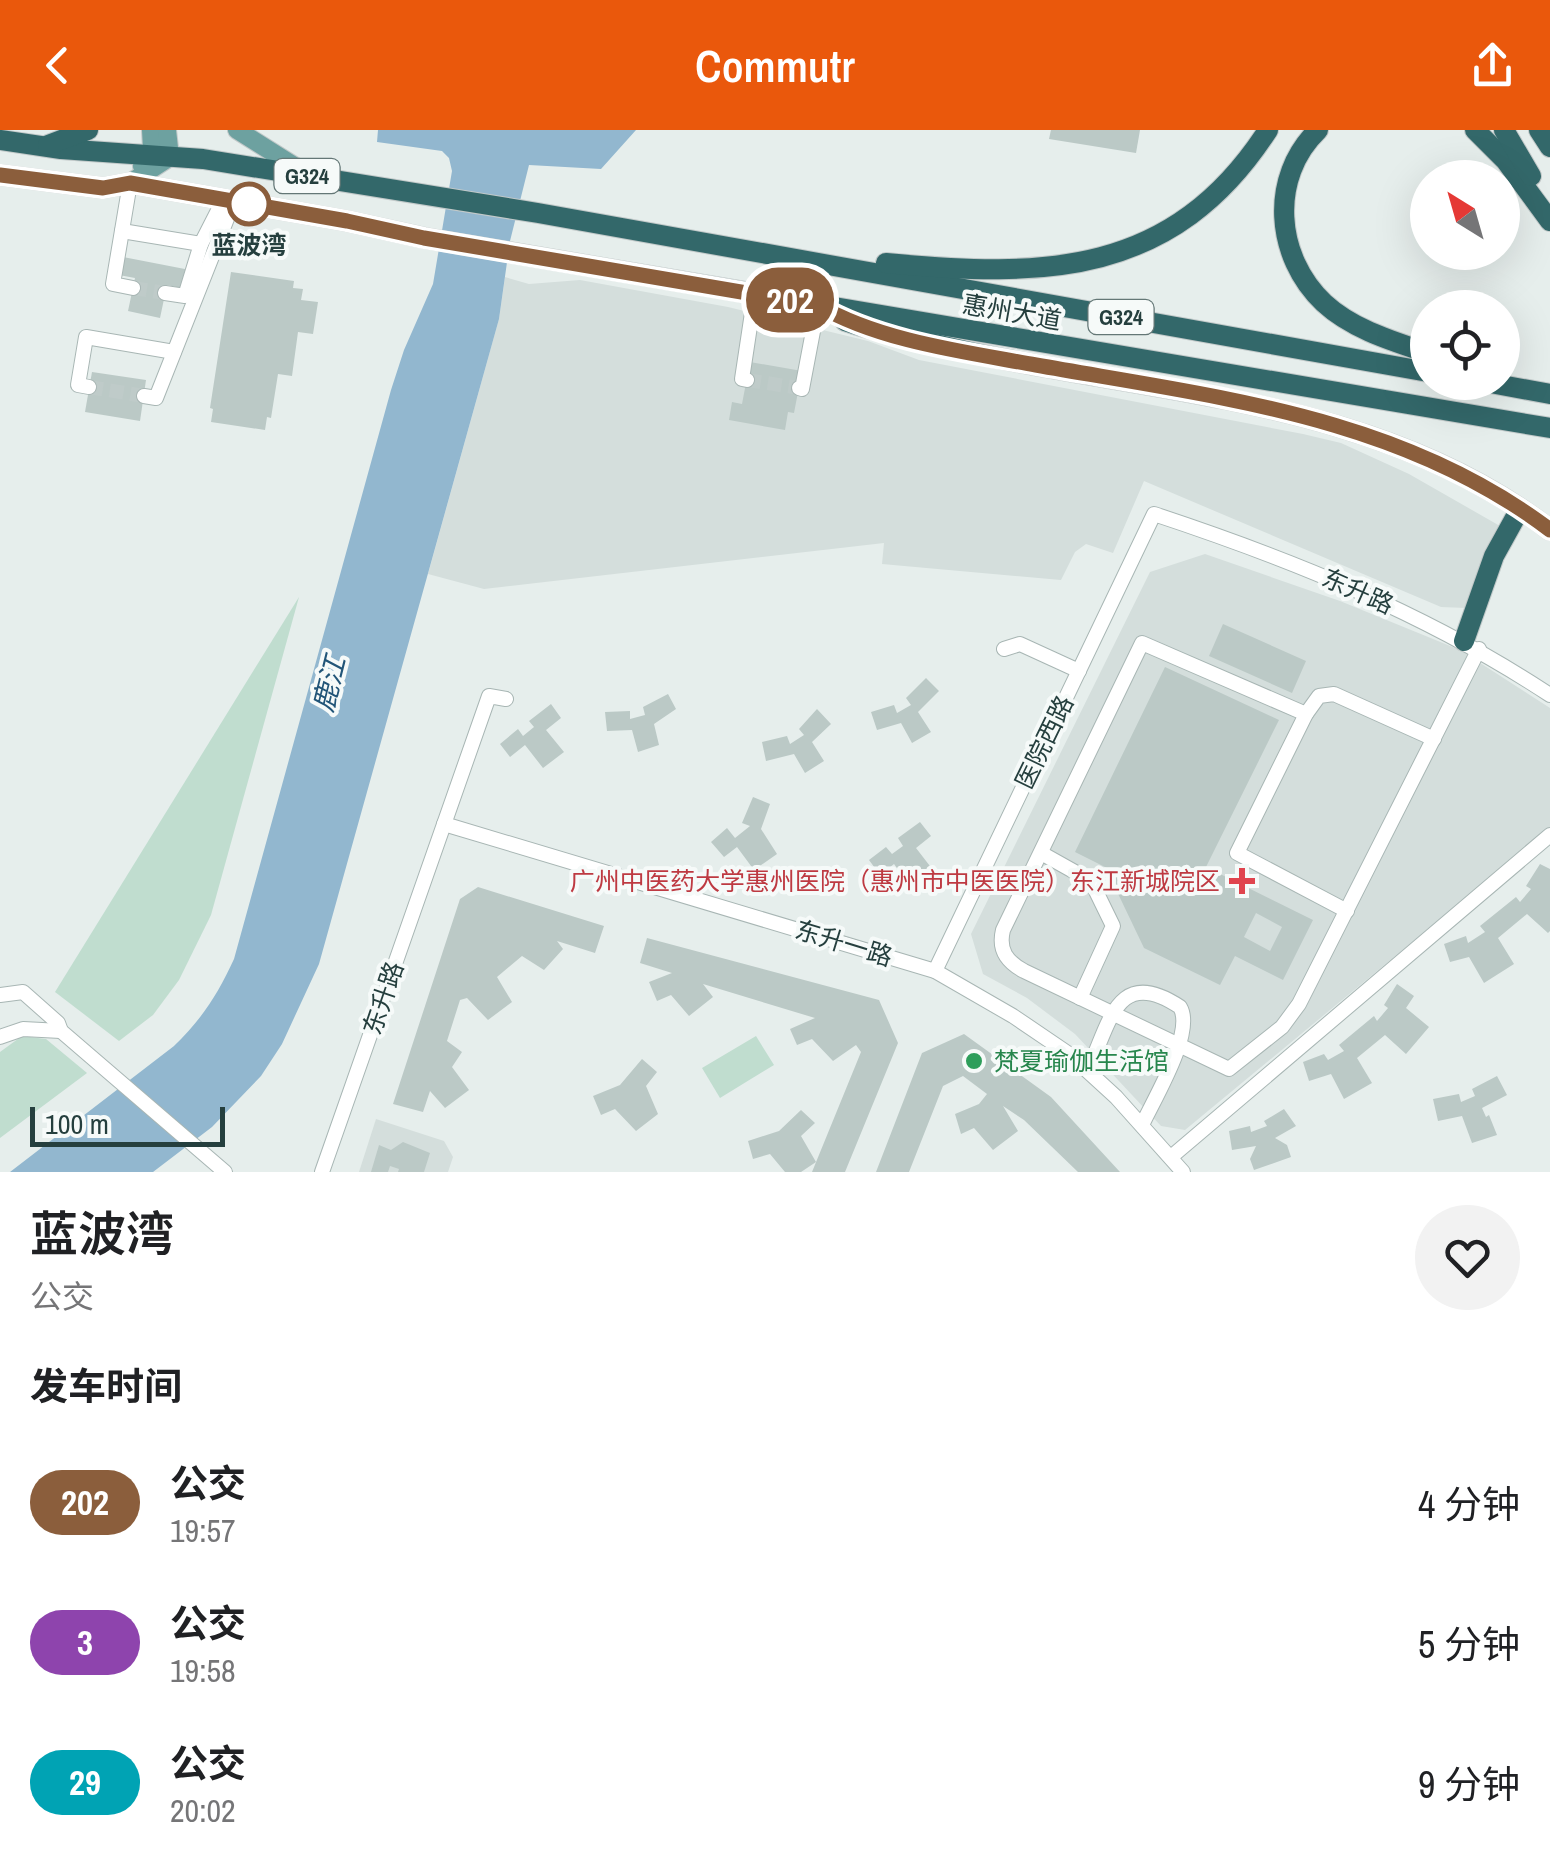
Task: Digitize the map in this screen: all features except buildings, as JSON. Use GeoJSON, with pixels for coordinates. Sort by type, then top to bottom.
{"type":"FeatureCollection","features":[{"type":"Feature","properties":{"kind":"highway"},"geometry":{"type":"LineString","coordinates":[[814,262],[1004,271],[1090,262],[1157,236],[1189,217],[1222,189],[1268,130]]}},
{"type":"Feature","properties":{"kind":"highway"},"geometry":{"type":"LineString","coordinates":[[1318,130],[1298,156],[1287,182],[1284,214],[1295,262],[1312,290],[1333,310],[1388,340],[1410,347]]}},
{"type":"Feature","properties":{"kind":"highway"},"geometry":{"type":"LineString","coordinates":[[1474,130],[1506,161],[1550,220]]}},
{"type":"Feature","properties":{"kind":"highway"},"geometry":{"type":"LineString","coordinates":[[1504,130],[1550,208]]}},
{"type":"Feature","properties":{"kind":"highway"},"geometry":{"type":"LineString","coordinates":[[1540,130],[1550,147]]}},
{"type":"Feature","properties":{"kind":"highway"},"geometry":{"type":"LineString","coordinates":[[51,148],[84,132]]}},
{"type":"Feature","properties":{"kind":"highway","name":"G324"},"geometry":{"type":"LineString","coordinates":[[0,140],[51,148],[203,159],[312,176]]}},
{"type":"Feature","properties":{"kind":"highway","name":"G324"},"geometry":{"type":"LineString","coordinates":[[0,175],[103,188],[130,183],[229,200]]}},
{"type":"Feature","properties":{"kind":"highway","name":"惠州大道"},"geometry":{"type":"LineString","coordinates":[[312,176],[1410,369]]}},
{"type":"Feature","properties":{"kind":"highway","name":"惠州大道"},"geometry":{"type":"LineString","coordinates":[[229,200],[424,238],[1550,428]]}},
{"type":"Feature","properties":{"kind":"highway"},"geometry":{"type":"LineString","coordinates":[[818,305],[848,322],[975,354],[1202,394],[1340,424],[1442,464],[1520,508],[1550,530]]}},
{"type":"Feature","properties":{"kind":"highway"},"geometry":{"type":"LineString","coordinates":[[1520,382],[1550,393]]}},
{"type":"Feature","properties":{"kind":"highway"},"geometry":{"type":"LineString","coordinates":[[1520,388],[1550,393]]}},
{"type":"Feature","properties":{"kind":"highway"},"geometry":{"type":"LineString","coordinates":[[1471,645],[1494,556],[1520,508]]}},
{"type":"Feature","properties":{"kind":"main road"},"geometry":{"type":"LineString","coordinates":[[152,130],[152,144],[159,157]]}},
{"type":"Feature","properties":{"kind":"main road"},"geometry":{"type":"LineString","coordinates":[[130,183],[159,157],[167,130]]}},
{"type":"Feature","properties":{"kind":"main road"},"geometry":{"type":"LineString","coordinates":[[237,130],[312,176]]}},
{"type":"Feature","properties":{"kind":"street"},"geometry":{"type":"LineString","coordinates":[[130,183],[113,284],[133,288]]}},
{"type":"Feature","properties":{"kind":"street"},"geometry":{"type":"LineString","coordinates":[[165,293],[185,296],[201,244],[229,200]]}},
{"type":"Feature","properties":{"kind":"street"},"geometry":{"type":"LineString","coordinates":[[144,396],[156,398],[229,200]]}},
{"type":"Feature","properties":{"kind":"street"},"geometry":{"type":"LineString","coordinates":[[122,231],[201,244]]}},
{"type":"Feature","properties":{"kind":"street"},"geometry":{"type":"LineString","coordinates":[[746,380],[742,379],[756,293]]}},
{"type":"Feature","properties":{"kind":"street"},"geometry":{"type":"LineString","coordinates":[[799,388],[802,389],[818,305]]}},
{"type":"Feature","properties":{"kind":"street"},"geometry":{"type":"LineString","coordinates":[[89,387],[78,385],[86,337],[174,352]]}},
{"type":"Feature","properties":{"kind":"street","name":"东升路"},"geometry":{"type":"LineString","coordinates":[[1154,514],[1285,559],[1471,645],[1550,695]]}},
{"type":"Feature","properties":{"kind":"street","name":"医院西路"},"geometry":{"type":"LineString","coordinates":[[935,970],[1154,514]]}},
{"type":"Feature","properties":{"kind":"street"},"geometry":{"type":"LineString","coordinates":[[1306,714],[1142,643],[1004,930],[1003,950],[1016,967],[1229,1069],[1278,1031],[1299,1004],[1434,739],[1471,645]]}},
{"type":"Feature","properties":{"kind":"street"},"geometry":{"type":"LineString","coordinates":[[1004,649],[1020,644],[1079,670]]}},
{"type":"Feature","properties":{"kind":"street"},"geometry":{"type":"LineString","coordinates":[[1347,911],[1237,853],[1306,714],[1319,696],[1334,694],[1434,739]]}},
{"type":"Feature","properties":{"kind":"street","name":"东升路"},"geometry":{"type":"LineString","coordinates":[[322,1172],[489,696],[506,700]]}},
{"type":"Feature","properties":{"kind":"street","name":"东升一路"},"geometry":{"type":"LineString","coordinates":[[444,824],[935,970],[1032,1028],[1088,1070],[1183,1172]]}},
{"type":"Feature","properties":{"kind":"street"},"geometry":{"type":"LineString","coordinates":[[1170,1156],[1550,835]]}},
{"type":"Feature","properties":{"kind":"street"},"geometry":{"type":"LineString","coordinates":[[1041,853],[1090,881],[1113,926],[1080,998]]}},
{"type":"Feature","properties":{"kind":"street"},"geometry":{"type":"LineString","coordinates":[[1088,1070],[1121,1001],[1136,991],[1174,1003],[1185,1016],[1179,1045],[1142,1125]]}},
{"type":"Feature","properties":{"kind":"street"},"geometry":{"type":"LineString","coordinates":[[0,995],[24,992],[58,1022],[62,1031],[225,1172]]}},
{"type":"Feature","properties":{"kind":"street"},"geometry":{"type":"LineString","coordinates":[[0,1037],[23,1029],[62,1031]]}},
{"type":"Feature","properties":{"kind":"shaded area"},"geometry":{"type":"Polygon","coordinates":[[[505,277],[529,284],[580,280],[728,307],[868,341],[919,360],[1341,443],[1409,474],[1500,526],[1466,608],[1441,607],[1144,481],[1113,553],[1086,544],[1075,552],[1061,580],[882,564],[884,543],[484,589],[428,574],[499,319],[505,277]]]}},
{"type":"Feature","properties":{"kind":"shaded area","name":"广州中医药大学惠州医院（惠州市中医医院）东江新城院区"},"geometry":{"type":"Polygon","coordinates":[[[1205,554],[1340,601],[1460,650],[1550,708],[1550,828],[1185,1130],[1161,1126],[1075,1034],[1027,998],[983,974],[971,934],[1150,572],[1205,554]]]}},
{"type":"Feature","properties":{"kind":"shaded area"},"geometry":{"type":"Polygon","coordinates":[[[376,1119],[444,1141],[453,1157],[448,1172],[359,1172],[376,1119]]]}},
{"type":"Feature","properties":{"kind":"green space"},"geometry":{"type":"Polygon","coordinates":[[[299,597],[211,915],[179,980],[153,1015],[119,1041],[55,992],[299,597]]]}},
{"type":"Feature","properties":{"kind":"green space"},"geometry":{"type":"Polygon","coordinates":[[[22,1036],[46,1039],[87,1073],[0,1138],[0,1052],[22,1036]]]}},
{"type":"Feature","properties":{"kind":"green space"},"geometry":{"type":"Polygon","coordinates":[[[756,1036],[774,1065],[720,1098],[702,1068],[756,1036]]]}},
{"type":"Feature","properties":{"kind":"water","name":"鹿江"},"geometry":{"type":"Polygon","coordinates":[[[378,130],[636,130],[601,169],[529,165],[510,241],[499,319],[319,964],[282,1044],[261,1076],[212,1127],[153,1172],[10,1172],[174,1046],[208,1006],[234,959],[391,390],[433,284],[452,171],[449,158],[442,151],[377,142],[378,130]]]}},
{"type":"Feature","properties":{"kind":"tunnel"},"geometry":{"type":"LineString","coordinates":[[133,288],[165,293]]}},
{"type":"Feature","properties":{"kind":"tunnel"},"geometry":{"type":"LineString","coordinates":[[747,380],[799,388]]}},
{"type":"Feature","properties":{"kind":"tunnel"},"geometry":{"type":"LineString","coordinates":[[89,387],[144,396]]}},
{"type":"Feature","properties":{"kind":"bus line","name":"202"},"geometry":{"type":"LineString","coordinates":[[0,175],[103,188],[130,183],[424,238],[756,293],[818,305],[848,322],[975,354],[1202,394],[1340,424],[1442,464],[1520,508],[1550,530]]}},
{"type":"Feature","properties":{"kind":"place","name":"蓝波湾"},"geometry":{"type":"Point","coordinates":[249,204]}},
{"type":"Feature","properties":{"kind":"place","name":"广州中医药大学惠州医院（惠州市中医医院）东江新城院区"},"geometry":{"type":"Point","coordinates":[1242,881]}},
{"type":"Feature","properties":{"kind":"place","name":"梵夏瑜伽生活馆"},"geometry":{"type":"Point","coordinates":[974,1061]}}]}
